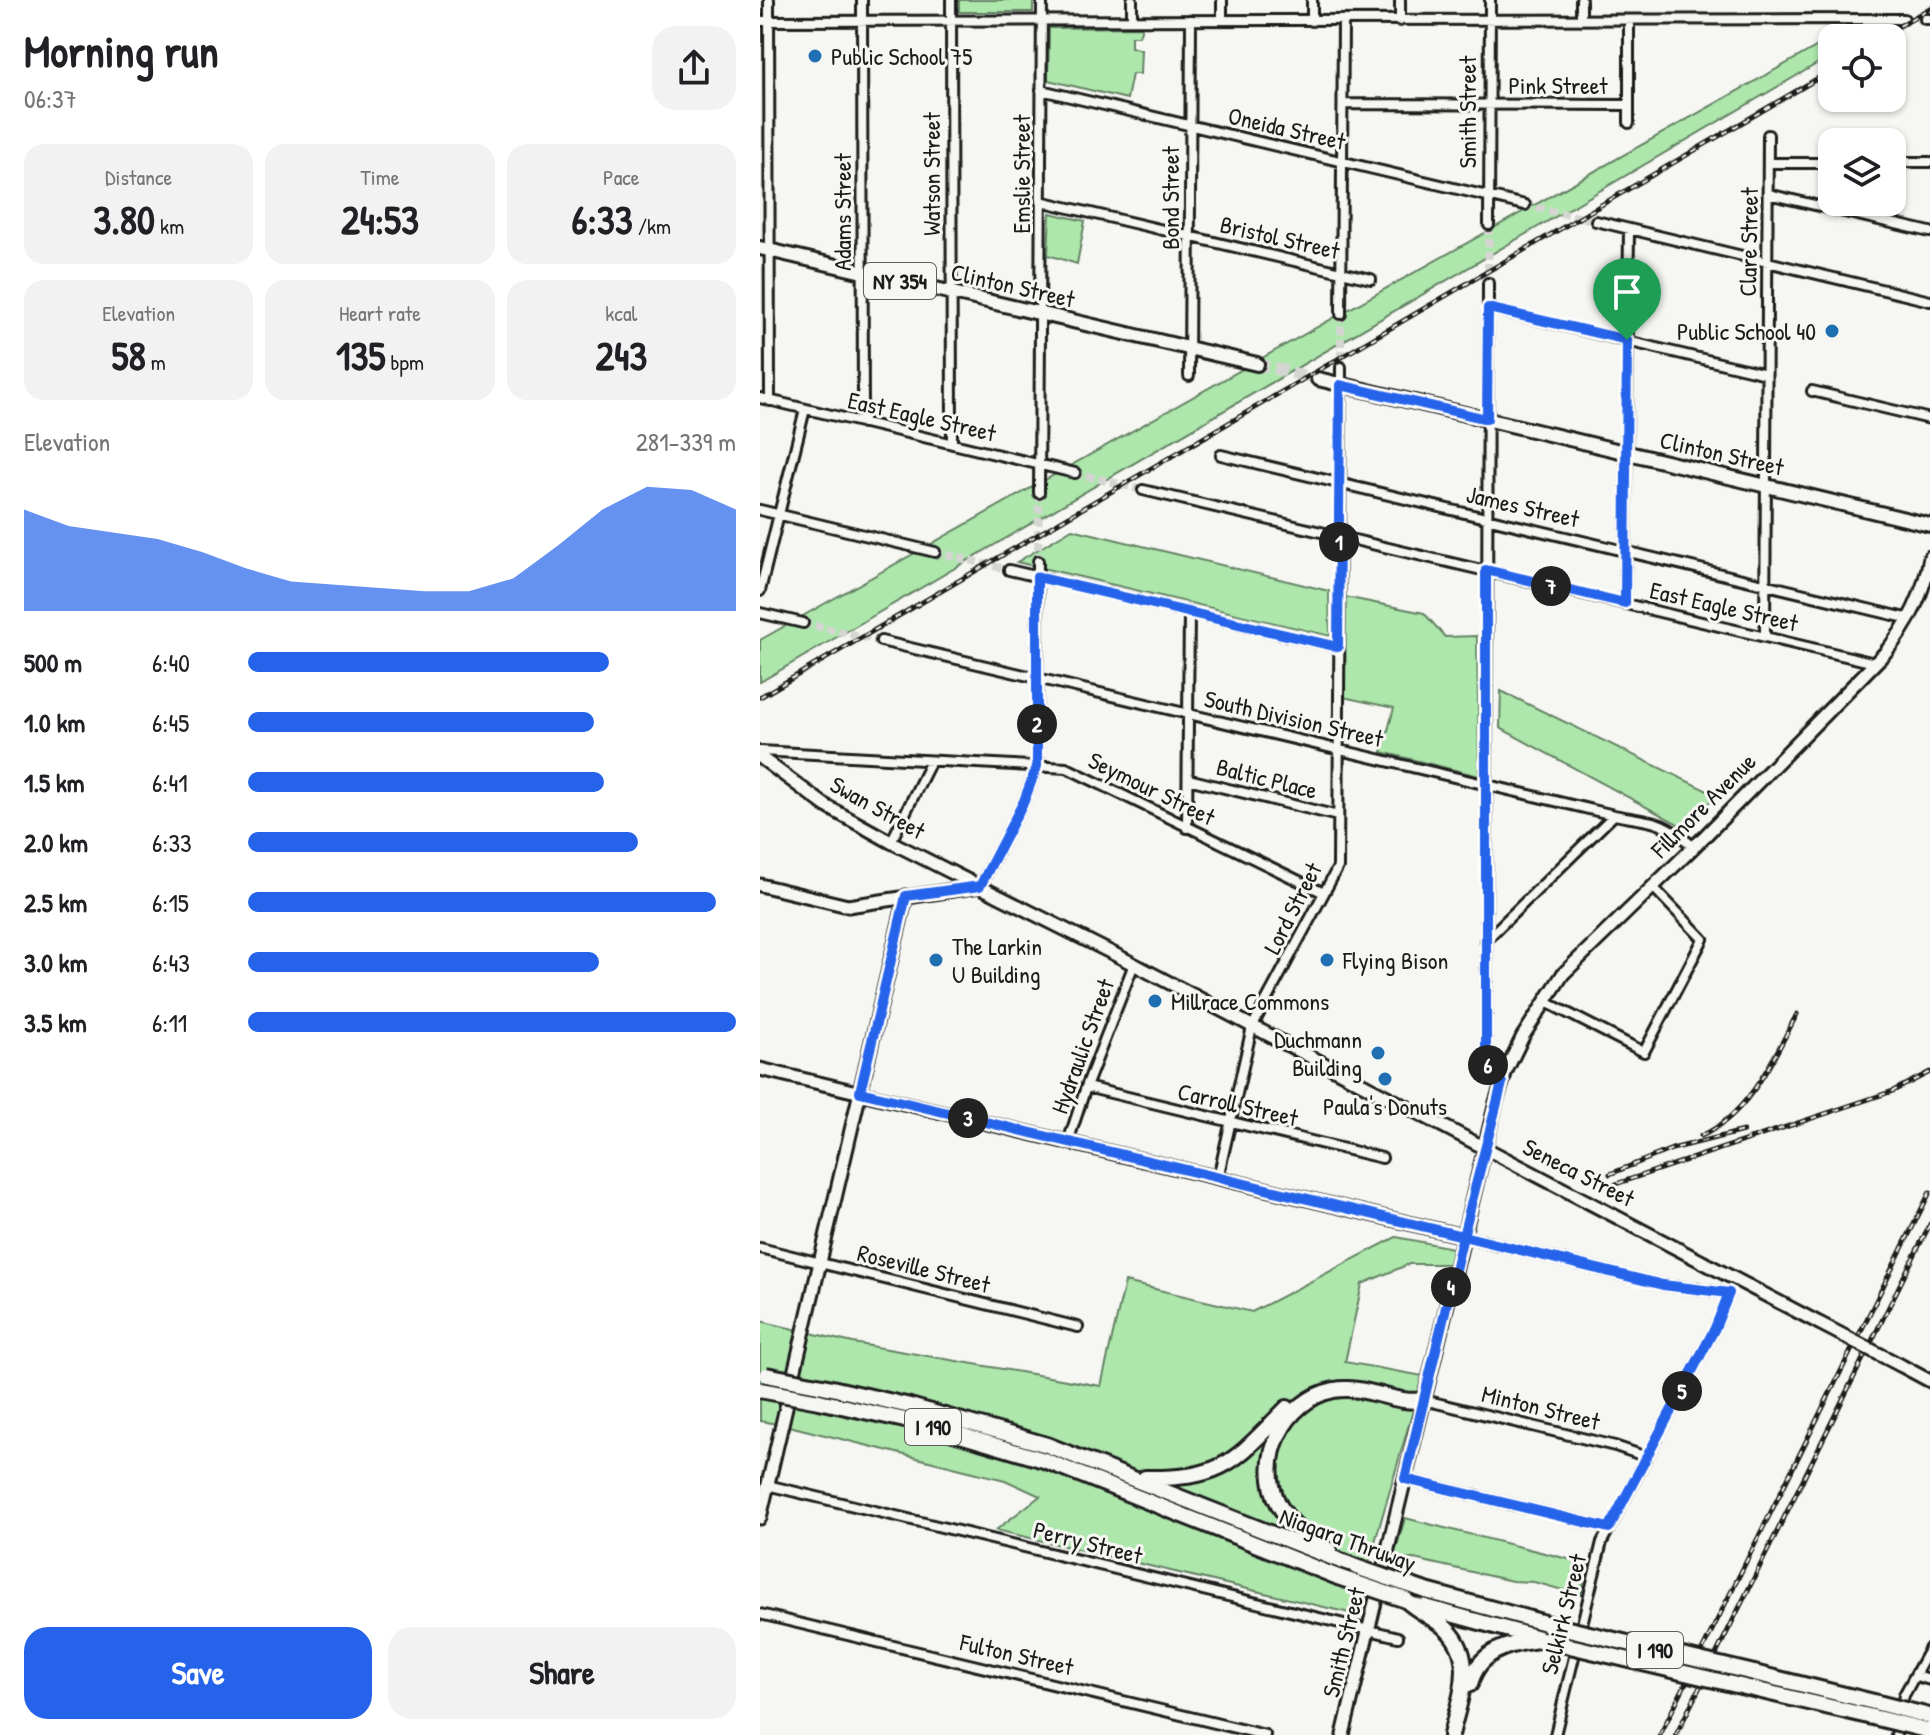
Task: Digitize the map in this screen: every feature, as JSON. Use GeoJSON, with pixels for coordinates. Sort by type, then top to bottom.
{"type":"FeatureCollection","features":[{"type":"Feature","properties":{"kind":"highway","name":"Niagara Thruway"},"geometry":{"type":"LineString","coordinates":[[763,1374],[939,1413],[1046,1452],[1123,1489],[1281,1556],[1346,1567],[1417,1602],[1556,1626],[1754,1673],[1878,1711]]}},
{"type":"Feature","properties":{"kind":"highway"},"geometry":{"type":"LineString","coordinates":[[1137,1478],[1192,1477],[1224,1466],[1301,1397],[1333,1382],[1357,1380],[1414,1394],[1424,1400]]}},
{"type":"Feature","properties":{"kind":"highway","name":"Niagara Thruway"},"geometry":{"type":"LineString","coordinates":[[760,1390],[923,1424],[1115,1470],[1346,1567],[1417,1602],[1549,1641],[1749,1688],[1929,1723]]}},
{"type":"Feature","properties":{"kind":"highway"},"geometry":{"type":"LineString","coordinates":[[1346,1567],[1304,1533],[1281,1508],[1272,1486],[1270,1470],[1276,1437],[1302,1405],[1331,1390],[1368,1390],[1413,1402],[1424,1400]]}},
{"type":"Feature","properties":{"kind":"highway"},"geometry":{"type":"LineString","coordinates":[[1417,1602],[1462,1650],[1466,1675],[1451,1735]]}},
{"type":"Feature","properties":{"kind":"highway"},"geometry":{"type":"LineString","coordinates":[[1457,1735],[1472,1677],[1479,1664],[1500,1648],[1549,1641]]}},
{"type":"Feature","properties":{"kind":"main road","name":"Clinton Street"},"geometry":{"type":"LineString","coordinates":[[765,250],[1257,364]]}},
{"type":"Feature","properties":{"kind":"main road","name":"Clinton Street"},"geometry":{"type":"LineString","coordinates":[[1318,379],[1930,525]]}},
{"type":"Feature","properties":{"kind":"street"},"geometry":{"type":"LineString","coordinates":[[769,0],[764,21],[765,250],[770,401]]}},
{"type":"Feature","properties":{"kind":"street","name":"Adams Street"},"geometry":{"type":"LineString","coordinates":[[862,0],[863,423]]}},
{"type":"Feature","properties":{"kind":"street","name":"Watson Street"},"geometry":{"type":"LineString","coordinates":[[951,0],[952,444]]}},
{"type":"Feature","properties":{"kind":"street","name":"Emslie Street"},"geometry":{"type":"LineString","coordinates":[[1039,493],[1042,0]]}},
{"type":"Feature","properties":{"kind":"street"},"geometry":{"type":"LineString","coordinates":[[1132,0],[1132,20]]}},
{"type":"Feature","properties":{"kind":"street"},"geometry":{"type":"LineString","coordinates":[[1222,0],[1222,20]]}},
{"type":"Feature","properties":{"kind":"street"},"geometry":{"type":"LineString","coordinates":[[1312,0],[1312,21]]}},
{"type":"Feature","properties":{"kind":"street"},"geometry":{"type":"LineString","coordinates":[[1400,0],[1400,21]]}},
{"type":"Feature","properties":{"kind":"street","name":"Smith Street"},"geometry":{"type":"LineString","coordinates":[[1489,225],[1490,0]]}},
{"type":"Feature","properties":{"kind":"street"},"geometry":{"type":"LineString","coordinates":[[1581,0],[1581,20]]}},
{"type":"Feature","properties":{"kind":"street"},"geometry":{"type":"LineString","coordinates":[[764,21],[1904,19]]}},
{"type":"Feature","properties":{"kind":"street","name":"Bond Street"},"geometry":{"type":"LineString","coordinates":[[1189,376],[1191,20]]}},
{"type":"Feature","properties":{"kind":"street"},"geometry":{"type":"LineString","coordinates":[[1629,20],[1629,123]]}},
{"type":"Feature","properties":{"kind":"street"},"geometry":{"type":"LineString","coordinates":[[1341,314],[1343,21]]}},
{"type":"Feature","properties":{"kind":"street","name":"Oneida Street"},"geometry":{"type":"LineString","coordinates":[[1041,90],[1525,205]]}},
{"type":"Feature","properties":{"kind":"street","name":"Pink Street"},"geometry":{"type":"LineString","coordinates":[[1343,104],[1629,105]]}},
{"type":"Feature","properties":{"kind":"street","name":"Clare Street"},"geometry":{"type":"LineString","coordinates":[[1765,636],[1768,135]]}},
{"type":"Feature","properties":{"kind":"street"},"geometry":{"type":"LineString","coordinates":[[1906,162],[1930,162]]}},
{"type":"Feature","properties":{"kind":"street"},"geometry":{"type":"LineString","coordinates":[[1768,163],[1818,163]]}},
{"type":"Feature","properties":{"kind":"street"},"geometry":{"type":"LineString","coordinates":[[1768,194],[1930,232]]}},
{"type":"Feature","properties":{"kind":"street","name":"Bristol Street"},"geometry":{"type":"LineString","coordinates":[[1040,201],[1371,279]]}},
{"type":"Feature","properties":{"kind":"street"},"geometry":{"type":"LineString","coordinates":[[1596,221],[1930,301]]}},
{"type":"Feature","properties":{"kind":"street"},"geometry":{"type":"LineString","coordinates":[[1625,603],[1629,229]]}},
{"type":"Feature","properties":{"kind":"street"},"geometry":{"type":"LineString","coordinates":[[1488,283],[1487,1063],[1502,1083]]}},
{"type":"Feature","properties":{"kind":"street"},"geometry":{"type":"LineString","coordinates":[[1488,308],[1766,374]]}},
{"type":"Feature","properties":{"kind":"street","name":"Lord Street"},"geometry":{"type":"LineString","coordinates":[[1218,1178],[1252,1027],[1338,867],[1341,367]]}},
{"type":"Feature","properties":{"kind":"street"},"geometry":{"type":"LineString","coordinates":[[1812,391],[1930,419]]}},
{"type":"Feature","properties":{"kind":"street","name":"East Eagle Street"},"geometry":{"type":"LineString","coordinates":[[760,398],[1075,473]]}},
{"type":"Feature","properties":{"kind":"street"},"geometry":{"type":"LineString","coordinates":[[760,591],[805,409]]}},
{"type":"Feature","properties":{"kind":"street","name":"James Street"},"geometry":{"type":"LineString","coordinates":[[1221,455],[1910,619]]}},
{"type":"Feature","properties":{"kind":"street","name":"East Eagle Street"},"geometry":{"type":"LineString","coordinates":[[1143,490],[1875,663]]}},
{"type":"Feature","properties":{"kind":"street"},"geometry":{"type":"LineString","coordinates":[[760,510],[935,552]]}},
{"type":"Feature","properties":{"kind":"street","name":"Fillmore Avenue"},"geometry":{"type":"LineString","coordinates":[[1502,1083],[1523,1036],[1563,974],[1896,640],[1910,619],[1924,585],[1930,557]]}},
{"type":"Feature","properties":{"kind":"street"},"geometry":{"type":"LineString","coordinates":[[760,885],[848,906],[980,886],[1024,801],[1037,766],[1038,561]]}},
{"type":"Feature","properties":{"kind":"street"},"geometry":{"type":"LineString","coordinates":[[1009,570],[1338,647]]}},
{"type":"Feature","properties":{"kind":"street"},"geometry":{"type":"LineString","coordinates":[[1187,828],[1189,612]]}},
{"type":"Feature","properties":{"kind":"street"},"geometry":{"type":"LineString","coordinates":[[760,613],[803,623]]}},
{"type":"Feature","properties":{"kind":"street","name":"South Division Street"},"geometry":{"type":"LineString","coordinates":[[881,641],[1664,825],[1693,846]]}},
{"type":"Feature","properties":{"kind":"street","name":"Seymour Street"},"geometry":{"type":"LineString","coordinates":[[760,754],[1067,768],[1324,893]]}},
{"type":"Feature","properties":{"kind":"street","name":"Swan Street"},"geometry":{"type":"LineString","coordinates":[[760,754],[826,806],[980,886]]}},
{"type":"Feature","properties":{"kind":"street"},"geometry":{"type":"LineString","coordinates":[[891,842],[931,761]]}},
{"type":"Feature","properties":{"kind":"street","name":"Baltic Place"},"geometry":{"type":"LineString","coordinates":[[1188,779],[1338,816]]}},
{"type":"Feature","properties":{"kind":"street"},"geometry":{"type":"LineString","coordinates":[[1485,941],[1614,815]]}},
{"type":"Feature","properties":{"kind":"street","name":"Seneca Street"},"geometry":{"type":"LineString","coordinates":[[980,886],[1930,1381]]}},
{"type":"Feature","properties":{"kind":"street"},"geometry":{"type":"LineString","coordinates":[[1544,1001],[1644,1052],[1703,939],[1652,886]]}},
{"type":"Feature","properties":{"kind":"street"},"geometry":{"type":"LineString","coordinates":[[760,1518],[906,896]]}},
{"type":"Feature","properties":{"kind":"street","name":"Hydraulic Street"},"geometry":{"type":"LineString","coordinates":[[1068,1142],[1134,964]]}},
{"type":"Feature","properties":{"kind":"street"},"geometry":{"type":"LineString","coordinates":[[760,1069],[1463,1236]]}},
{"type":"Feature","properties":{"kind":"street","name":"Smith Street"},"geometry":{"type":"LineString","coordinates":[[1343,1735],[1502,1083]]}},
{"type":"Feature","properties":{"kind":"street","name":"Carroll Street"},"geometry":{"type":"LineString","coordinates":[[1086,1087],[1382,1158]]}},
{"type":"Feature","properties":{"kind":"street","name":"Selkirk Street"},"geometry":{"type":"LineString","coordinates":[[1463,1236],[1663,1285],[1729,1293],[1715,1328],[1602,1542],[1555,1735]]}},
{"type":"Feature","properties":{"kind":"street","name":"Roseville Street"},"geometry":{"type":"LineString","coordinates":[[760,1248],[1078,1327]]}},
{"type":"Feature","properties":{"kind":"street","name":"Minton Street"},"geometry":{"type":"LineString","coordinates":[[1424,1400],[1615,1446],[1647,1457]]}},
{"type":"Feature","properties":{"kind":"street"},"geometry":{"type":"LineString","coordinates":[[1405,1479],[1609,1528]]}},
{"type":"Feature","properties":{"kind":"street","name":"Perry Street"},"geometry":{"type":"LineString","coordinates":[[767,1485],[1398,1637]]}},
{"type":"Feature","properties":{"kind":"street","name":"Fulton Street"},"geometry":{"type":"LineString","coordinates":[[760,1614],[1265,1735]]}},
{"type":"Feature","properties":{"kind":"street"},"geometry":{"type":"LineString","coordinates":[[1896,1735],[1904,1695],[1930,1648]]}},
{"type":"Feature","properties":{"kind":"street"},"geometry":{"type":"LineString","coordinates":[[1916,1676],[1930,1680]]}},
{"type":"Feature","properties":{"kind":"green space"},"geometry":{"type":"Polygon","coordinates":[[[959,0],[1033,0],[1033,12],[959,12],[959,0]]]}},
{"type":"Feature","properties":{"kind":"green space"},"geometry":{"type":"Polygon","coordinates":[[[1142,27],[1139,36],[1131,36],[1131,47],[1141,50],[1140,74],[1132,74],[1127,99],[1048,80],[1049,28],[1142,27]]]}},
{"type":"Feature","properties":{"kind":"green space"},"geometry":{"type":"Polygon","coordinates":[[[1818,46],[1818,63],[760,682],[760,640],[1818,46]]]}},
{"type":"Feature","properties":{"kind":"green space"},"geometry":{"type":"Polygon","coordinates":[[[1050,213],[1085,221],[1077,264],[1048,255],[1050,213]]]}},
{"type":"Feature","properties":{"kind":"green space"},"geometry":{"type":"Polygon","coordinates":[[[1072,529],[1329,591],[1330,636],[1017,562],[1072,529]]]}},
{"type":"Feature","properties":{"kind":"green space"},"geometry":{"type":"Polygon","coordinates":[[[1345,597],[1424,613],[1445,637],[1477,636],[1479,776],[1382,752],[1394,708],[1343,697],[1345,597]]]}},
{"type":"Feature","properties":{"kind":"green space"},"geometry":{"type":"Polygon","coordinates":[[[1501,691],[1716,795],[1687,829],[1500,728],[1501,691]]]}},
{"type":"Feature","properties":{"kind":"green space"},"geometry":{"type":"Polygon","coordinates":[[[1396,1237],[1453,1248],[1449,1264],[1409,1264],[1362,1284],[1345,1362],[1423,1376],[1354,1614],[996,1530],[1040,1496],[1005,1480],[760,1421],[760,1321],[853,1343],[1101,1386],[1125,1282],[1252,1312],[1396,1237]]]}},
{"type":"Feature","properties":{"kind":"green space"},"geometry":{"type":"Polygon","coordinates":[[[1405,1518],[1588,1564],[1581,1595],[1534,1582],[1512,1581],[1414,1559],[1393,1560],[1405,1518]]]}},
{"type":"Feature","properties":{"kind":"tunnel"},"geometry":{"type":"LineString","coordinates":[[1904,19],[1925,19]]}},
{"type":"Feature","properties":{"kind":"tunnel"},"geometry":{"type":"LineString","coordinates":[[1525,205],[1596,221]]}},
{"type":"Feature","properties":{"kind":"tunnel"},"geometry":{"type":"LineString","coordinates":[[1488,283],[1489,225]]}},
{"type":"Feature","properties":{"kind":"tunnel"},"geometry":{"type":"LineString","coordinates":[[1341,314],[1341,367]]}},
{"type":"Feature","properties":{"kind":"tunnel"},"geometry":{"type":"LineString","coordinates":[[1257,364],[1318,379]]}},
{"type":"Feature","properties":{"kind":"tunnel"},"geometry":{"type":"LineString","coordinates":[[1075,473],[1143,490]]}},
{"type":"Feature","properties":{"kind":"tunnel"},"geometry":{"type":"LineString","coordinates":[[1038,561],[1039,493]]}},
{"type":"Feature","properties":{"kind":"tunnel"},"geometry":{"type":"LineString","coordinates":[[935,552],[1009,570]]}},
{"type":"Feature","properties":{"kind":"tunnel"},"geometry":{"type":"LineString","coordinates":[[803,623],[881,641]]}},
{"type":"Feature","properties":{"kind":"railway"},"geometry":{"type":"LineString","coordinates":[[1903,24],[1930,8]]}},
{"type":"Feature","properties":{"kind":"railway"},"geometry":{"type":"LineString","coordinates":[[760,697],[1818,78]]}},
{"type":"Feature","properties":{"kind":"railway"},"geometry":{"type":"LineString","coordinates":[[1701,1136],[1718,1126],[1746,1100],[1769,1066],[1797,1014]]}},
{"type":"Feature","properties":{"kind":"railway"},"geometry":{"type":"LineString","coordinates":[[1607,1187],[1893,1091],[1930,1072]]}},
{"type":"Feature","properties":{"kind":"railway"},"geometry":{"type":"LineString","coordinates":[[1610,1174],[1672,1149],[1743,1131]]}},
{"type":"Feature","properties":{"kind":"railway"},"geometry":{"type":"LineString","coordinates":[[1660,1735],[1930,1192]]}},
{"type":"Feature","properties":{"kind":"railway"},"geometry":{"type":"LineString","coordinates":[[1676,1735],[1930,1224]]}},
{"type":"Feature","properties":{"kind":"place","name":"Public School 75"},"geometry":{"type":"Point","coordinates":[815,56]}},
{"type":"Feature","properties":{"kind":"place","name":"Public School 40"},"geometry":{"type":"Point","coordinates":[1832,331]}},
{"type":"Feature","properties":{"kind":"place","name":"The Larkin U Building"},"geometry":{"type":"Point","coordinates":[936,960]}},
{"type":"Feature","properties":{"kind":"place","name":"Flying Bison"},"geometry":{"type":"Point","coordinates":[1327,960]}},
{"type":"Feature","properties":{"kind":"place","name":"Millrace Commons"},"geometry":{"type":"Point","coordinates":[1155,1001]}},
{"type":"Feature","properties":{"kind":"place","name":"Duchmann Building"},"geometry":{"type":"Point","coordinates":[1378,1053]}},
{"type":"Feature","properties":{"kind":"place","name":"Paula's Donuts"},"geometry":{"type":"Point","coordinates":[1385,1079]}},
{"type":"Feature","properties":{"kind":"route"},"geometry":{"type":"LineString","coordinates":[[1627,340],[1488,308],[1487,419],[1340,385],[1338,647],[1037,577],[1037,766],[1024,801],[980,886],[906,896],[860,1092],[1463,1236],[1405,1479],[1609,1528],[1715,1328],[1729,1293],[1663,1285],[1463,1236],[1502,1083],[1489,1068],[1486,1054],[1486,570],[1625,603],[1627,340]]}}]}
